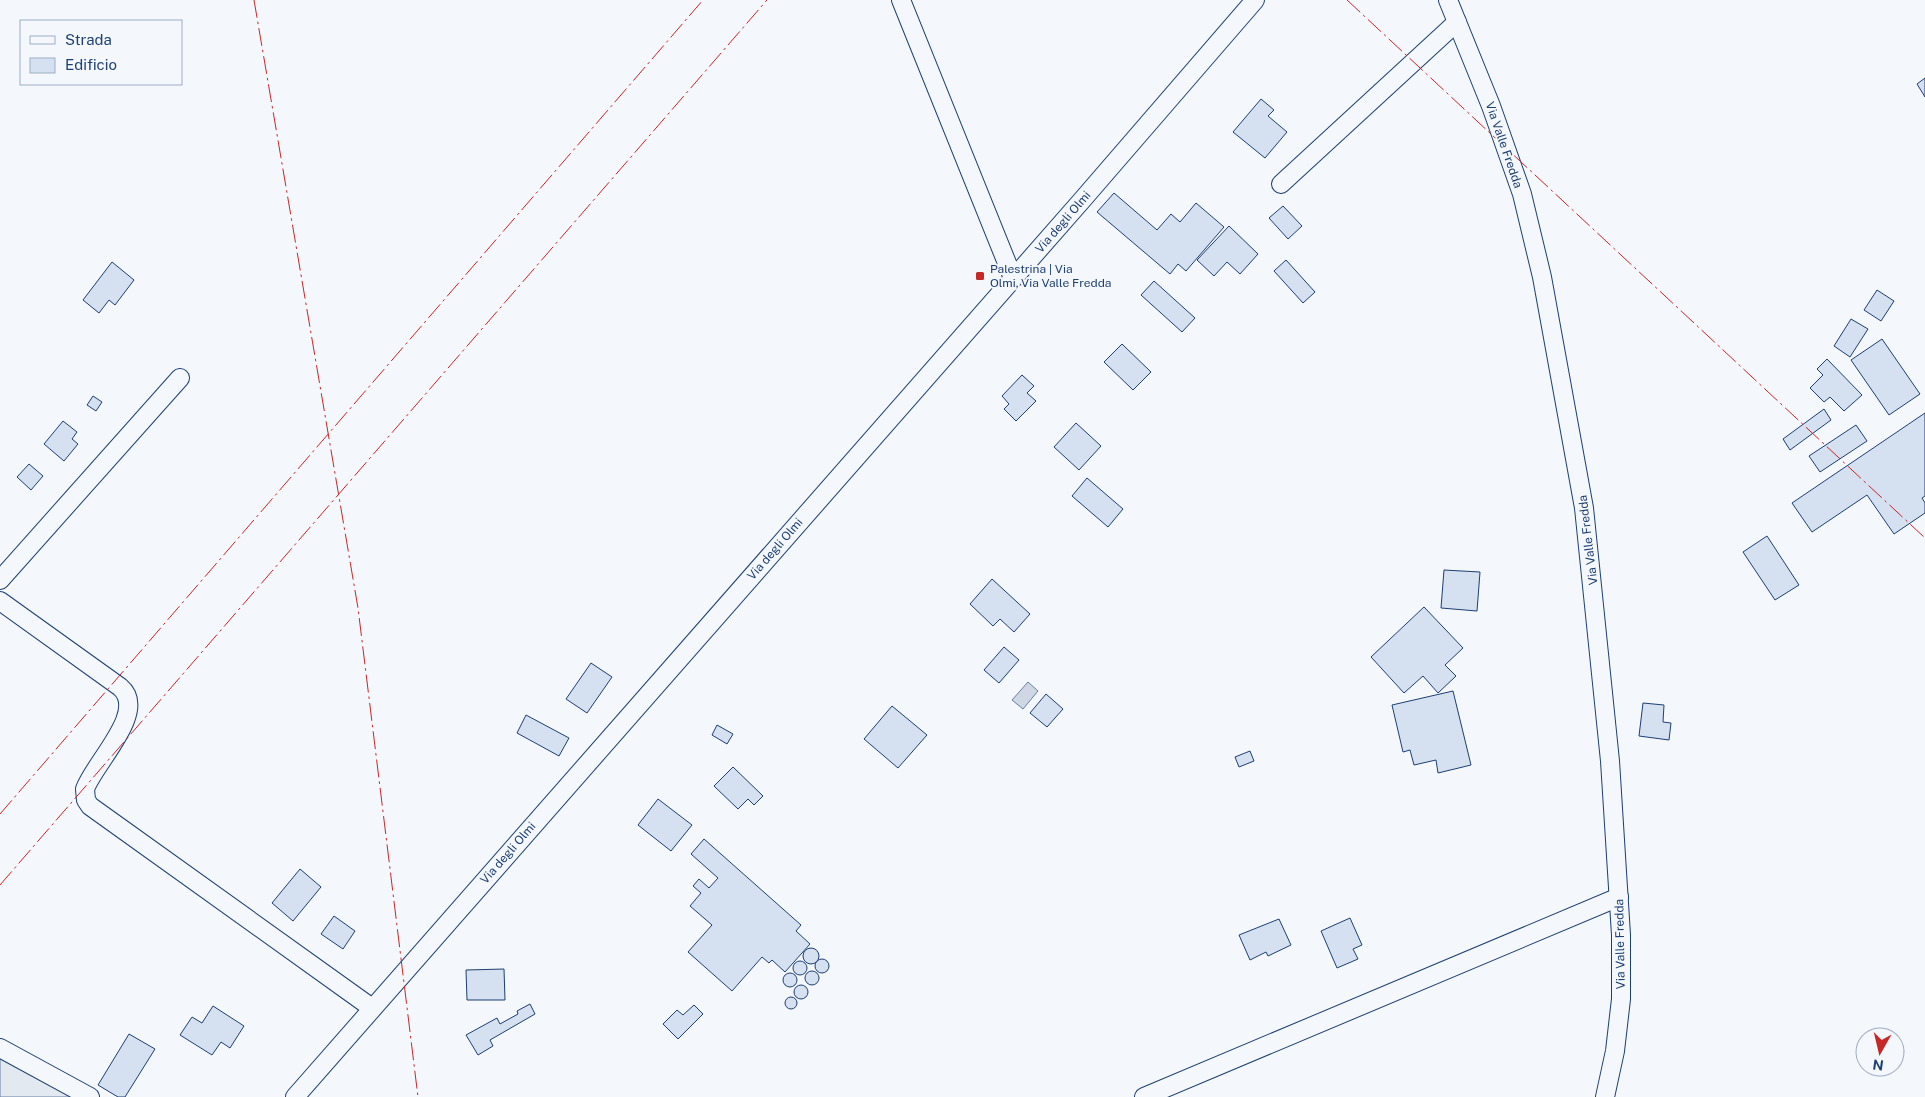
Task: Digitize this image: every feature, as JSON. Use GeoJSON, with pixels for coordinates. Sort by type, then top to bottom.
{"type":"FeatureCollection","features":[{"type":"Feature","properties":{"kind":"street"},"geometry":{"type":"LineString","coordinates":[[900,0],[1013,278]]}},
{"type":"Feature","properties":{"kind":"street","name":"Via degli Olmi"},"geometry":{"type":"LineString","coordinates":[[295,1097],[1255,0]]}},
{"type":"Feature","properties":{"kind":"street","name":"Via Valle Fredda"},"geometry":{"type":"LineString","coordinates":[[1448,0],[1491,106],[1522,194],[1542,277],[1580,474],[1589,540],[1608,742],[1619,897],[1621,999],[1615,1051],[1605,1097]]}},
{"type":"Feature","properties":{"kind":"street"},"geometry":{"type":"LineString","coordinates":[[1281,184],[1457,22]]}},
{"type":"Feature","properties":{"kind":"street"},"geometry":{"type":"LineString","coordinates":[[0,580],[180,378]]}},
{"type":"Feature","properties":{"kind":"street"},"geometry":{"type":"LineString","coordinates":[[0,601],[120,687],[128,696],[129,708],[125,721],[86,784],[85,794],[90,806],[372,1008]]}},
{"type":"Feature","properties":{"kind":"street"},"geometry":{"type":"LineString","coordinates":[[1144,1097],[1619,897]]}},
{"type":"Feature","properties":{"kind":"street"},"geometry":{"type":"LineString","coordinates":[[0,1048],[90,1097]]}},
{"type":"Feature","properties":{"kind":"shaded area"},"geometry":{"type":"Polygon","coordinates":[[[1028,682],[1038,691],[1023,709],[1012,700],[1028,682]]]}},
{"type":"Feature","properties":{"kind":"shaded area"},"geometry":{"type":"Polygon","coordinates":[[[0,1048],[85,1097],[0,1097],[0,1048]]]}},
{"type":"Feature","properties":{"kind":"building"},"geometry":{"type":"Polygon","coordinates":[[[1925,78],[1925,97],[1917,84],[1925,78]]]}},
{"type":"Feature","properties":{"kind":"building"},"geometry":{"type":"Polygon","coordinates":[[[1261,99],[1274,110],[1268,116],[1287,132],[1265,158],[1233,132],[1261,99]]]}},
{"type":"Feature","properties":{"kind":"building"},"geometry":{"type":"Polygon","coordinates":[[[1114,193],[1157,230],[1171,214],[1180,222],[1196,203],[1224,227],[1186,271],[1178,264],[1170,274],[1097,212],[1114,193]]]}},
{"type":"Feature","properties":{"kind":"building"},"geometry":{"type":"Polygon","coordinates":[[[1283,206],[1302,226],[1288,239],[1269,218],[1283,206]]]}},
{"type":"Feature","properties":{"kind":"building"},"geometry":{"type":"Polygon","coordinates":[[[1229,226],[1258,254],[1240,274],[1227,262],[1214,276],[1197,260],[1229,226]]]}},
{"type":"Feature","properties":{"kind":"building"},"geometry":{"type":"Polygon","coordinates":[[[1286,260],[1315,292],[1303,303],[1274,271],[1286,260]]]}},
{"type":"Feature","properties":{"kind":"building"},"geometry":{"type":"Polygon","coordinates":[[[112,262],[134,280],[115,305],[109,300],[99,313],[83,300],[112,262]]]}},
{"type":"Feature","properties":{"kind":"building"},"geometry":{"type":"Polygon","coordinates":[[[1154,281],[1195,318],[1182,332],[1141,295],[1154,281]]]}},
{"type":"Feature","properties":{"kind":"building"},"geometry":{"type":"Polygon","coordinates":[[[1877,290],[1894,301],[1881,321],[1864,310],[1877,290]]]}},
{"type":"Feature","properties":{"kind":"building"},"geometry":{"type":"Polygon","coordinates":[[[1851,319],[1868,329],[1850,357],[1834,346],[1851,319]]]}},
{"type":"Feature","properties":{"kind":"building"},"geometry":{"type":"Polygon","coordinates":[[[1882,339],[1920,394],[1889,415],[1851,360],[1882,339]]]}},
{"type":"Feature","properties":{"kind":"building"},"geometry":{"type":"Polygon","coordinates":[[[1122,344],[1151,372],[1133,390],[1104,362],[1122,344]]]}},
{"type":"Feature","properties":{"kind":"building"},"geometry":{"type":"Polygon","coordinates":[[[1827,359],[1862,395],[1844,411],[1830,397],[1824,402],[1810,388],[1823,375],[1817,369],[1827,359]]]}},
{"type":"Feature","properties":{"kind":"building"},"geometry":{"type":"Polygon","coordinates":[[[1022,375],[1034,386],[1027,393],[1036,401],[1016,421],[1004,409],[1009,404],[1002,396],[1022,375]]]}},
{"type":"Feature","properties":{"kind":"building"},"geometry":{"type":"Polygon","coordinates":[[[93,396],[102,402],[96,411],[87,405],[93,396]]]}},
{"type":"Feature","properties":{"kind":"building"},"geometry":{"type":"Polygon","coordinates":[[[1824,409],[1831,420],[1790,450],[1783,439],[1824,409]]]}},
{"type":"Feature","properties":{"kind":"building"},"geometry":{"type":"Polygon","coordinates":[[[1925,413],[1925,496],[1922,498],[1925,503],[1925,513],[1894,534],[1867,495],[1812,532],[1792,503],[1925,413]]]}},
{"type":"Feature","properties":{"kind":"building"},"geometry":{"type":"Polygon","coordinates":[[[63,421],[77,432],[72,439],[78,444],[64,461],[44,444],[63,421]]]}},
{"type":"Feature","properties":{"kind":"building"},"geometry":{"type":"Polygon","coordinates":[[[1076,423],[1101,446],[1079,470],[1054,447],[1076,423]]]}},
{"type":"Feature","properties":{"kind":"building"},"geometry":{"type":"Polygon","coordinates":[[[1856,425],[1867,441],[1820,472],[1809,456],[1856,425]]]}},
{"type":"Feature","properties":{"kind":"building"},"geometry":{"type":"Polygon","coordinates":[[[29,464],[43,476],[31,490],[17,477],[29,464]]]}},
{"type":"Feature","properties":{"kind":"building"},"geometry":{"type":"Polygon","coordinates":[[[1087,478],[1123,509],[1108,527],[1072,496],[1087,478]]]}},
{"type":"Feature","properties":{"kind":"building"},"geometry":{"type":"Polygon","coordinates":[[[1767,536],[1799,585],[1775,600],[1743,552],[1767,536]]]}},
{"type":"Feature","properties":{"kind":"building"},"geometry":{"type":"Polygon","coordinates":[[[1444,570],[1480,572],[1477,611],[1441,608],[1444,570]]]}},
{"type":"Feature","properties":{"kind":"building"},"geometry":{"type":"Polygon","coordinates":[[[992,579],[1030,614],[1014,632],[1000,619],[993,626],[970,604],[992,579]]]}},
{"type":"Feature","properties":{"kind":"building"},"geometry":{"type":"Polygon","coordinates":[[[1424,607],[1463,648],[1445,665],[1456,676],[1438,693],[1423,676],[1404,693],[1371,657],[1424,607]]]}},
{"type":"Feature","properties":{"kind":"building"},"geometry":{"type":"Polygon","coordinates":[[[1004,647],[1019,660],[999,683],[984,670],[1004,647]]]}},
{"type":"Feature","properties":{"kind":"building"},"geometry":{"type":"Polygon","coordinates":[[[591,663],[612,677],[587,713],[566,699],[591,663]]]}},
{"type":"Feature","properties":{"kind":"building"},"geometry":{"type":"Polygon","coordinates":[[[1453,691],[1471,765],[1438,773],[1436,760],[1414,765],[1410,750],[1403,752],[1392,705],[1453,691]]]}},
{"type":"Feature","properties":{"kind":"building"},"geometry":{"type":"Polygon","coordinates":[[[1046,694],[1063,709],[1047,727],[1030,713],[1046,694]]]}},
{"type":"Feature","properties":{"kind":"building"},"geometry":{"type":"Polygon","coordinates":[[[1643,703],[1664,705],[1663,722],[1671,723],[1669,740],[1639,736],[1643,703]]]}},
{"type":"Feature","properties":{"kind":"building"},"geometry":{"type":"Polygon","coordinates":[[[892,706],[927,735],[898,768],[864,739],[892,706]]]}},
{"type":"Feature","properties":{"kind":"building"},"geometry":{"type":"Polygon","coordinates":[[[526,715],[569,738],[559,756],[517,733],[526,715]]]}},
{"type":"Feature","properties":{"kind":"building"},"geometry":{"type":"Polygon","coordinates":[[[717,725],[733,734],[727,744],[712,735],[717,725]]]}},
{"type":"Feature","properties":{"kind":"building"},"geometry":{"type":"Polygon","coordinates":[[[1250,751],[1254,761],[1239,767],[1235,757],[1250,751]]]}},
{"type":"Feature","properties":{"kind":"building"},"geometry":{"type":"Polygon","coordinates":[[[733,767],[763,796],[754,805],[748,799],[738,809],[714,786],[733,767]]]}},
{"type":"Feature","properties":{"kind":"building"},"geometry":{"type":"Polygon","coordinates":[[[658,799],[692,825],[671,851],[638,825],[658,799]]]}},
{"type":"Feature","properties":{"kind":"building"},"geometry":{"type":"Polygon","coordinates":[[[704,839],[801,925],[796,931],[810,944],[785,972],[772,960],[769,963],[762,957],[732,991],[688,952],[712,925],[690,906],[701,893],[693,886],[699,879],[709,888],[718,878],[691,854],[704,839]]]}},
{"type":"Feature","properties":{"kind":"building"},"geometry":{"type":"Polygon","coordinates":[[[300,869],[321,887],[293,921],[272,903],[300,869]]]}},
{"type":"Feature","properties":{"kind":"building"},"geometry":{"type":"Polygon","coordinates":[[[334,916],[355,931],[343,949],[321,934],[334,916]]]}},
{"type":"Feature","properties":{"kind":"building"},"geometry":{"type":"Polygon","coordinates":[[[1350,918],[1362,945],[1353,949],[1358,959],[1337,968],[1321,931],[1350,918]]]}},
{"type":"Feature","properties":{"kind":"building"},"geometry":{"type":"Polygon","coordinates":[[[1279,919],[1291,945],[1268,956],[1266,952],[1250,960],[1239,935],[1279,919]]]}},
{"type":"Feature","properties":{"kind":"building"},"geometry":{"type":"Polygon","coordinates":[[[811,948],[819,956],[811,964],[803,956],[811,948]]]}},
{"type":"Feature","properties":{"kind":"building"},"geometry":{"type":"Polygon","coordinates":[[[819,959],[825,959],[829,966],[825,973],[819,973],[815,969],[815,963],[819,959]]]}},
{"type":"Feature","properties":{"kind":"building"},"geometry":{"type":"Polygon","coordinates":[[[800,961],[805,963],[807,968],[805,973],[800,975],[795,973],[793,968],[795,963],[800,961]]]}},
{"type":"Feature","properties":{"kind":"building"},"geometry":{"type":"Polygon","coordinates":[[[504,969],[505,1000],[467,1000],[466,970],[504,969]]]}},
{"type":"Feature","properties":{"kind":"building"},"geometry":{"type":"Polygon","coordinates":[[[809,971],[815,971],[819,978],[815,985],[809,985],[805,981],[805,975],[809,971]]]}},
{"type":"Feature","properties":{"kind":"building"},"geometry":{"type":"Polygon","coordinates":[[[790,973],[795,975],[797,980],[795,985],[790,987],[785,985],[783,980],[785,975],[790,973]]]}},
{"type":"Feature","properties":{"kind":"building"},"geometry":{"type":"Polygon","coordinates":[[[801,985],[806,987],[808,992],[806,997],[801,999],[796,997],[794,992],[796,987],[801,985]]]}},
{"type":"Feature","properties":{"kind":"building"},"geometry":{"type":"Polygon","coordinates":[[[789,997],[793,997],[797,1003],[793,1009],[789,1009],[785,1005],[785,1001],[789,997]]]}},
{"type":"Feature","properties":{"kind":"building"},"geometry":{"type":"Polygon","coordinates":[[[530,1004],[535,1014],[490,1040],[493,1046],[478,1055],[466,1035],[497,1018],[500,1024],[518,1014],[517,1011],[530,1004]]]}},
{"type":"Feature","properties":{"kind":"building"},"geometry":{"type":"Polygon","coordinates":[[[694,1005],[703,1014],[678,1039],[663,1024],[677,1010],[683,1015],[694,1005]]]}},
{"type":"Feature","properties":{"kind":"building"},"geometry":{"type":"Polygon","coordinates":[[[213,1006],[244,1026],[230,1048],[221,1042],[212,1055],[180,1035],[192,1017],[202,1023],[213,1006]]]}},
{"type":"Feature","properties":{"kind":"building"},"geometry":{"type":"Polygon","coordinates":[[[129,1034],[155,1049],[125,1097],[118,1097],[98,1085],[129,1034]]]}},
{"type":"Feature","properties":{"kind":"power"},"geometry":{"type":"LineString","coordinates":[[254,0],[358,608],[418,1097]]}},
{"type":"Feature","properties":{"kind":"power"},"geometry":{"type":"LineString","coordinates":[[0,814],[703,0]]}},
{"type":"Feature","properties":{"kind":"power"},"geometry":{"type":"LineString","coordinates":[[0,885],[767,0]]}},
{"type":"Feature","properties":{"kind":"power"},"geometry":{"type":"LineString","coordinates":[[1347,0],[1925,538]]}},
{"type":"Feature","properties":{"kind":"place","name":"Palestrina | Via Olmi, Via Valle Fredda"},"geometry":{"type":"Point","coordinates":[980,276]}}]}
